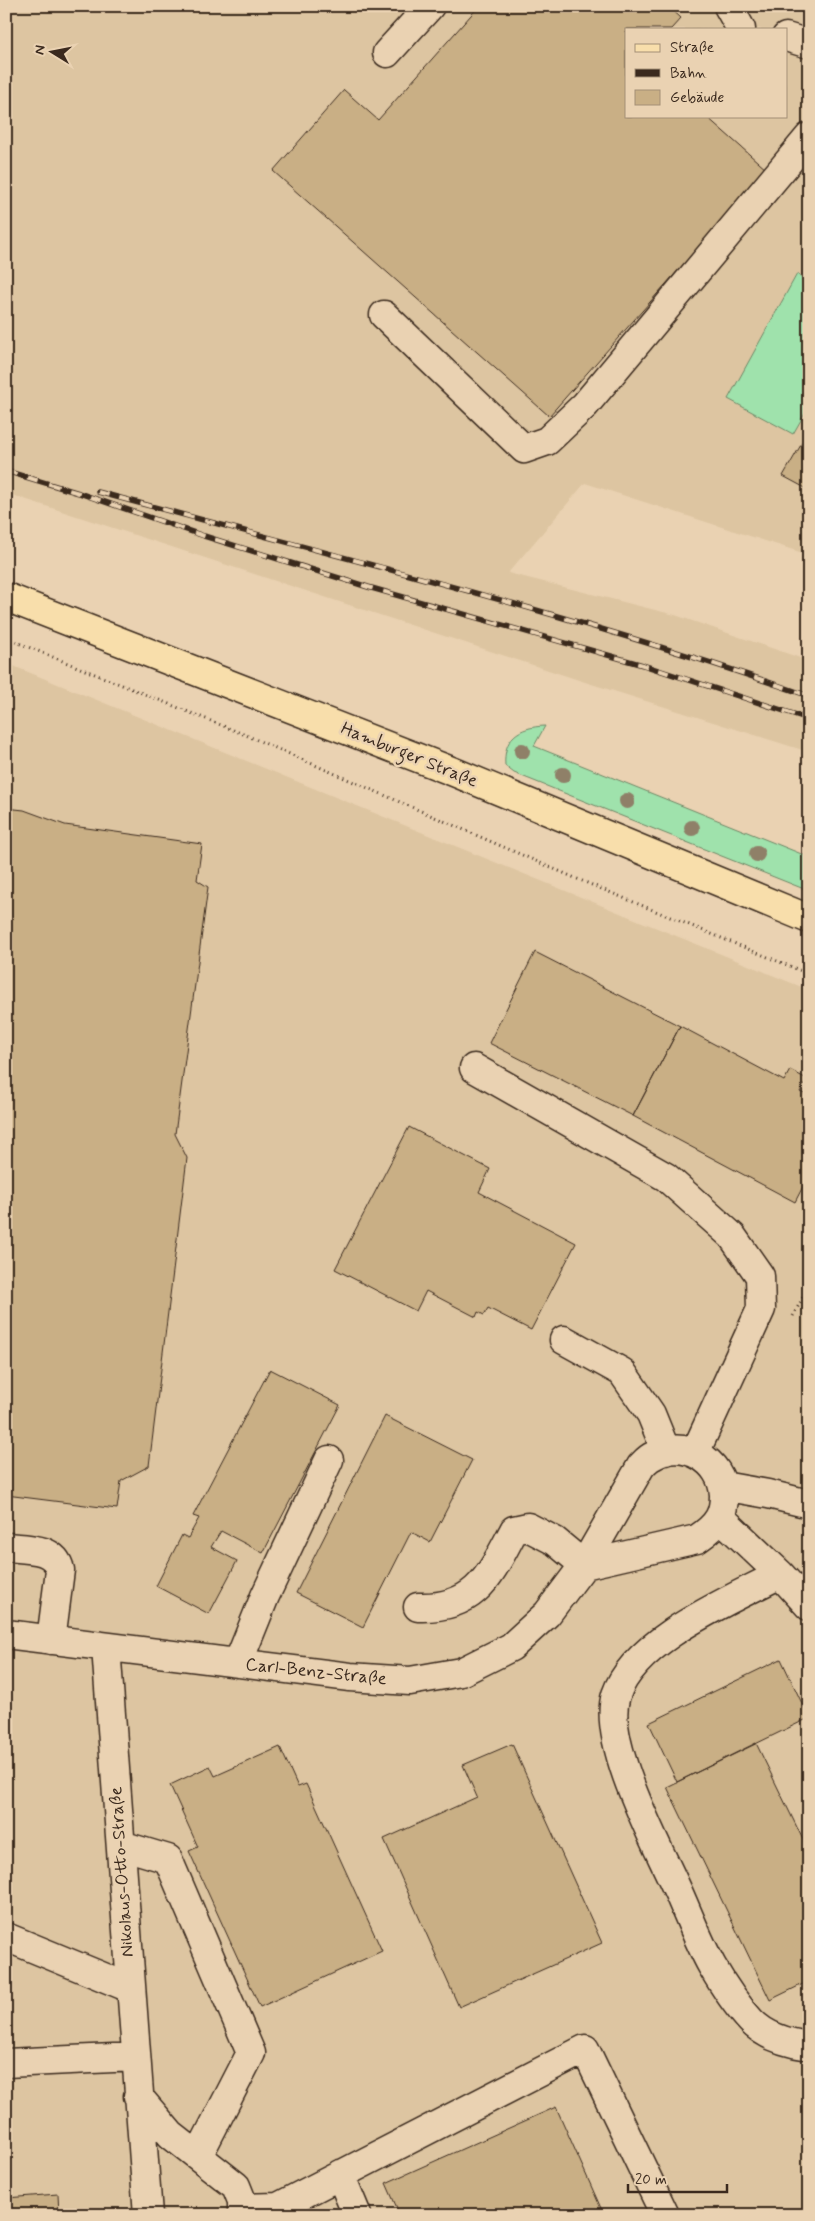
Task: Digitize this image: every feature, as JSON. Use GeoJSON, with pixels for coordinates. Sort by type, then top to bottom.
{"type":"FeatureCollection","features":[{"type":"Feature","properties":{"kind":"main road","name":"Hamburger Straße"},"geometry":{"type":"LineString","coordinates":[[6,597],[454,772],[809,919]]}},
{"type":"Feature","properties":{"kind":"street"},"geometry":{"type":"LineString","coordinates":[[387,53],[430,6]]}},
{"type":"Feature","properties":{"kind":"street"},"geometry":{"type":"LineString","coordinates":[[728,6],[740,28]]}},
{"type":"Feature","properties":{"kind":"street"},"geometry":{"type":"LineString","coordinates":[[788,38],[809,44]]}},
{"type":"Feature","properties":{"kind":"street"},"geometry":{"type":"LineString","coordinates":[[384,315],[524,449],[547,441],[585,405],[809,137]]}},
{"type":"Feature","properties":{"kind":"street"},"geometry":{"type":"LineString","coordinates":[[474,1068],[666,1177],[732,1236],[760,1276],[761,1309],[695,1453]]}},
{"type":"Feature","properties":{"kind":"street"},"geometry":{"type":"LineString","coordinates":[[418,1607],[439,1608],[466,1597],[482,1584],[514,1530],[528,1527],[555,1542],[584,1565],[698,1539],[710,1530],[720,1517],[724,1501],[723,1486],[717,1472],[708,1461],[695,1453],[681,1449],[666,1451],[651,1414],[622,1372],[564,1340]]}},
{"type":"Feature","properties":{"kind":"street","name":"Carl-Benz-Straße"},"geometry":{"type":"LineString","coordinates":[[6,1634],[350,1677],[410,1681],[461,1672],[511,1647],[547,1614],[584,1565],[641,1466],[652,1456],[666,1451]]}},
{"type":"Feature","properties":{"kind":"street"},"geometry":{"type":"LineString","coordinates":[[238,1663],[265,1596],[329,1460]]}},
{"type":"Feature","properties":{"kind":"street"},"geometry":{"type":"LineString","coordinates":[[723,1486],[809,1504]]}},
{"type":"Feature","properties":{"kind":"street"},"geometry":{"type":"LineString","coordinates":[[720,1517],[780,1574],[809,1606]]}},
{"type":"Feature","properties":{"kind":"street"},"geometry":{"type":"LineString","coordinates":[[6,1547],[42,1552],[53,1555],[58,1560],[60,1570],[51,1640]]}},
{"type":"Feature","properties":{"kind":"street"},"geometry":{"type":"LineString","coordinates":[[780,1574],[673,1632],[645,1653],[627,1675],[616,1696],[614,1723],[628,1782],[711,1965],[730,1996],[753,2023],[784,2042],[809,2046]]}},
{"type":"Feature","properties":{"kind":"street","name":"Nikolaus-Otto-Straße"},"geometry":{"type":"LineString","coordinates":[[106,1647],[148,2215]]}},
{"type":"Feature","properties":{"kind":"street"},"geometry":{"type":"LineString","coordinates":[[121,1845],[168,1859],[251,2053],[198,2156]]}},
{"type":"Feature","properties":{"kind":"street"},"geometry":{"type":"LineString","coordinates":[[6,1937],[130,1988]]}},
{"type":"Feature","properties":{"kind":"street"},"geometry":{"type":"LineString","coordinates":[[138,2096],[171,2136],[236,2186],[242,2211],[278,2207],[585,2049],[665,2215]]}},
{"type":"Feature","properties":{"kind":"street"},"geometry":{"type":"LineString","coordinates":[[6,2063],[135,2057]]}},
{"type":"Feature","properties":{"kind":"street"},"geometry":{"type":"LineString","coordinates":[[340,2174],[357,2215]]}},
{"type":"Feature","properties":{"kind":"path"},"geometry":{"type":"LineString","coordinates":[[6,638],[248,736],[576,878],[809,974]]}},
{"type":"Feature","properties":{"kind":"shaded area"},"geometry":{"type":"Polygon","coordinates":[[[6,6],[809,6],[809,555],[585,483],[508,573],[675,615],[809,661],[809,752],[585,682],[6,493],[6,6]]]}},
{"type":"Feature","properties":{"kind":"shaded area"},"geometry":{"type":"Polygon","coordinates":[[[6,663],[809,990],[809,2215],[6,2215],[6,663]]]}},
{"type":"Feature","properties":{"kind":"green space"},"geometry":{"type":"Polygon","coordinates":[[[797,274],[809,281],[809,406],[793,434],[728,399],[797,274]]]}},
{"type":"Feature","properties":{"kind":"green space"},"geometry":{"type":"Polygon","coordinates":[[[545,726],[534,746],[809,857],[809,891],[514,773],[505,766],[507,748],[514,736],[527,729],[545,726]]]}},
{"type":"Feature","properties":{"kind":"building"},"geometry":{"type":"Polygon","coordinates":[[[479,6],[668,6],[681,18],[672,28],[625,28],[625,118],[708,118],[767,170],[549,416],[273,171],[344,90],[378,120],[479,6]]]}},
{"type":"Feature","properties":{"kind":"building"},"geometry":{"type":"Polygon","coordinates":[[[809,431],[809,490],[783,476],[809,431]]]}},
{"type":"Feature","properties":{"kind":"building"},"geometry":{"type":"Polygon","coordinates":[[[6,808],[24,810],[65,825],[202,844],[197,880],[208,887],[175,1134],[187,1158],[149,1466],[121,1481],[117,1509],[6,1495],[6,808]]]}},
{"type":"Feature","properties":{"kind":"building"},"geometry":{"type":"Polygon","coordinates":[[[535,952],[680,1026],[633,1116],[489,1043],[535,952]]]}},
{"type":"Feature","properties":{"kind":"building"},"geometry":{"type":"Polygon","coordinates":[[[680,1026],[784,1081],[790,1070],[807,1079],[800,1092],[809,1096],[809,1175],[795,1202],[633,1116],[680,1026]]]}},
{"type":"Feature","properties":{"kind":"building"},"geometry":{"type":"Polygon","coordinates":[[[409,1127],[490,1169],[479,1192],[576,1243],[531,1330],[488,1308],[484,1315],[478,1312],[476,1317],[426,1291],[416,1311],[335,1269],[409,1127]]]}},
{"type":"Feature","properties":{"kind":"building"},"geometry":{"type":"Polygon","coordinates":[[[270,1369],[340,1405],[263,1553],[221,1531],[211,1547],[237,1561],[209,1614],[156,1586],[182,1535],[188,1538],[199,1518],[193,1516],[270,1369]]]}},
{"type":"Feature","properties":{"kind":"building"},"geometry":{"type":"Polygon","coordinates":[[[385,1416],[472,1460],[430,1542],[411,1532],[363,1627],[296,1593],[385,1416]]]}},
{"type":"Feature","properties":{"kind":"building"},"geometry":{"type":"Polygon","coordinates":[[[781,1659],[809,1718],[677,1782],[649,1723],[781,1659]]]}},
{"type":"Feature","properties":{"kind":"building"},"geometry":{"type":"Polygon","coordinates":[[[756,1743],[809,1852],[809,1981],[770,2000],[667,1787],[756,1743]]]}},
{"type":"Feature","properties":{"kind":"building"},"geometry":{"type":"Polygon","coordinates":[[[512,1744],[602,1943],[459,2007],[384,1839],[477,1797],[463,1765],[512,1744]]]}},
{"type":"Feature","properties":{"kind":"building"},"geometry":{"type":"Polygon","coordinates":[[[280,1747],[298,1787],[306,1784],[382,1951],[260,2007],[189,1851],[198,1847],[170,1785],[210,1766],[215,1776],[280,1747]]]}},
{"type":"Feature","properties":{"kind":"building"},"geometry":{"type":"Polygon","coordinates":[[[556,2107],[604,2215],[400,2215],[386,2183],[556,2107]]]}},
{"type":"Feature","properties":{"kind":"building"},"geometry":{"type":"Polygon","coordinates":[[[6,2141],[9,2172],[6,2173],[6,2141]]]}},
{"type":"Feature","properties":{"kind":"building"},"geometry":{"type":"Polygon","coordinates":[[[58,2194],[59,2215],[6,2215],[6,2198],[58,2194]]]}},
{"type":"Feature","properties":{"kind":"railway"},"geometry":{"type":"LineString","coordinates":[[6,471],[368,587],[643,665],[809,719]]}},
{"type":"Feature","properties":{"kind":"railway"},"geometry":{"type":"LineString","coordinates":[[98,492],[544,612],[721,666],[809,696]]}}]}
